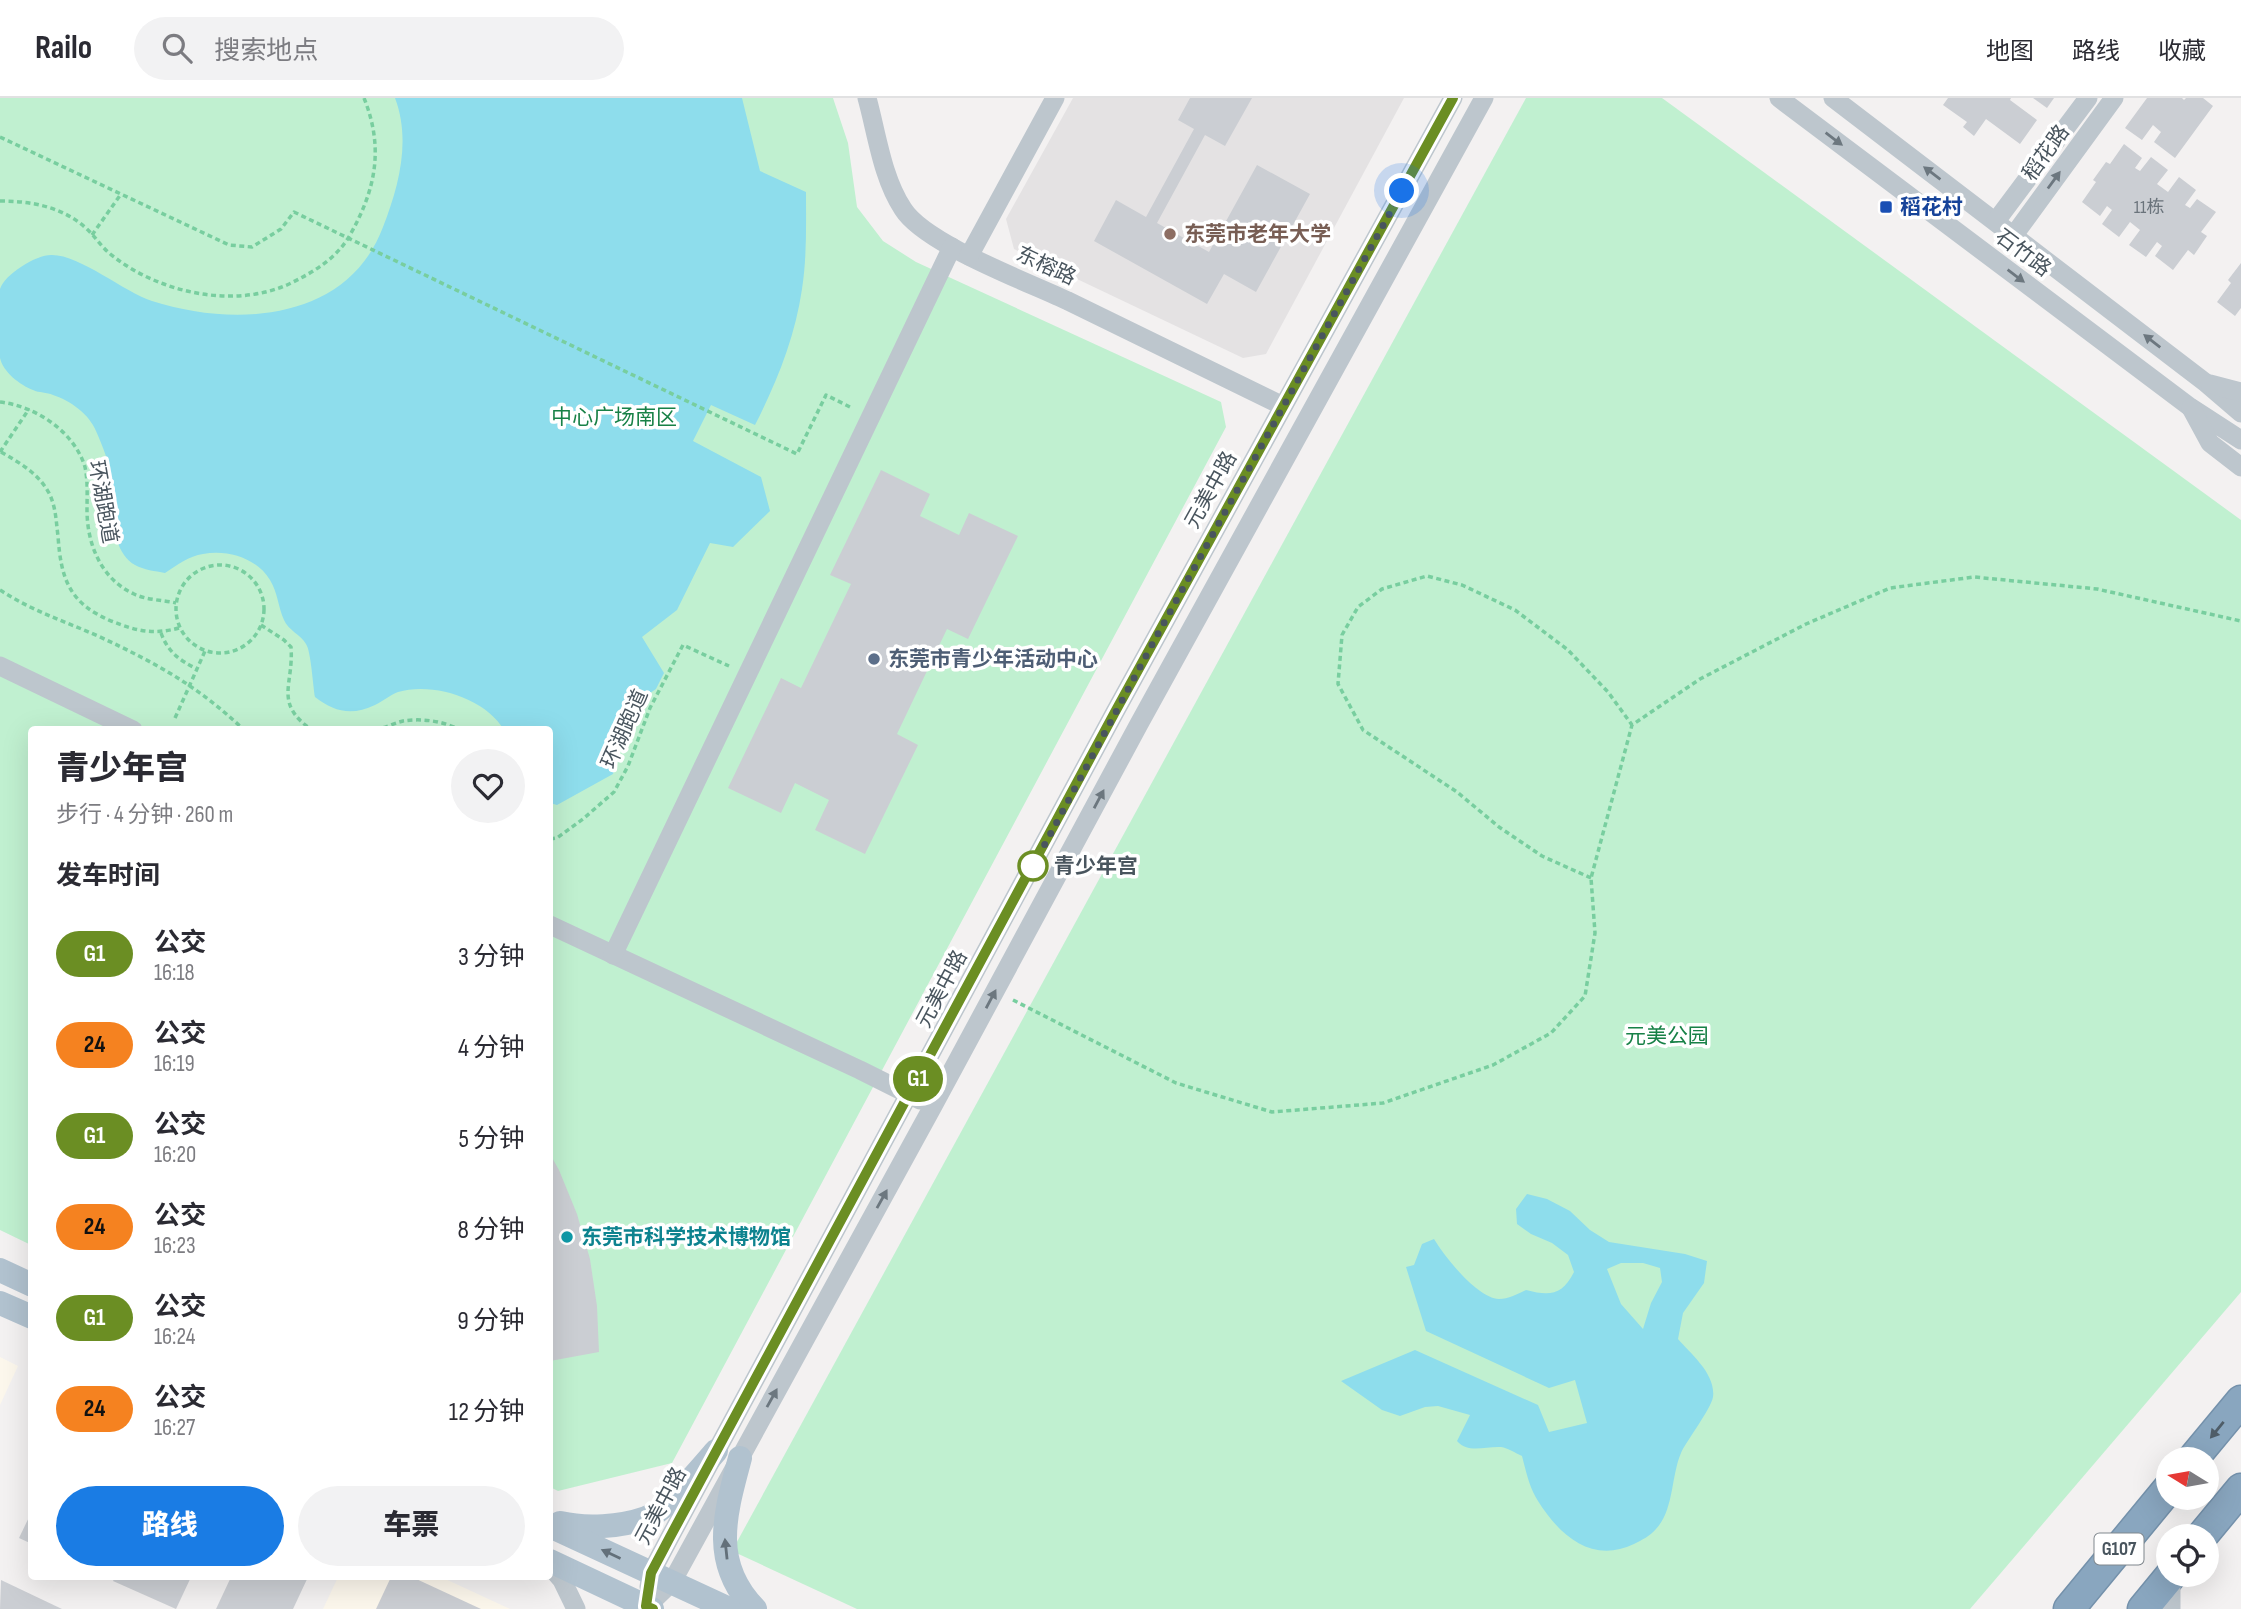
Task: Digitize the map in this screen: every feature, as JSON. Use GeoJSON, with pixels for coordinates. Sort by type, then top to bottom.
{"type":"FeatureCollection","features":[{"type":"Feature","properties":{"kind":"highway"},"geometry":{"type":"LineString","coordinates":[[2203,1447],[2241,1401]]}},
{"type":"Feature","properties":{"kind":"highway"},"geometry":{"type":"LineString","coordinates":[[2212,1524],[2241,1489]]}},
{"type":"Feature","properties":{"kind":"highway","name":"G107"},"geometry":{"type":"LineString","coordinates":[[2069,1609],[2156,1504]]}},
{"type":"Feature","properties":{"kind":"highway","name":"G107"},"geometry":{"type":"LineString","coordinates":[[2143,1609],[2161,1587]]}},
{"type":"Feature","properties":{"kind":"main road"},"geometry":{"type":"LineString","coordinates":[[0,1270],[28,1283]]}},
{"type":"Feature","properties":{"kind":"main road"},"geometry":{"type":"LineString","coordinates":[[0,1303],[28,1315]]}},
{"type":"Feature","properties":{"kind":"main road"},"geometry":{"type":"LineString","coordinates":[[553,1523],[576,1527],[647,1518],[728,1455]]}},
{"type":"Feature","properties":{"kind":"main road"},"geometry":{"type":"LineString","coordinates":[[728,1455],[724,1545],[730,1575],[745,1600],[755,1609]]}},
{"type":"Feature","properties":{"kind":"main road"},"geometry":{"type":"LineString","coordinates":[[553,1524],[729,1609]]}},
{"type":"Feature","properties":{"kind":"main road"},"geometry":{"type":"LineString","coordinates":[[553,1562],[648,1608]]}},
{"type":"Feature","properties":{"kind":"street","name":"东榕路"},"geometry":{"type":"LineString","coordinates":[[867,98],[890,183],[904,211],[925,230],[970,256],[1283,406]]}},
{"type":"Feature","properties":{"kind":"street"},"geometry":{"type":"LineString","coordinates":[[970,256],[1055,98]]}},
{"type":"Feature","properties":{"kind":"street","name":"元美中路"},"geometry":{"type":"LineString","coordinates":[[648,1608],[910,1095],[1115,712],[1453,98]]}},
{"type":"Feature","properties":{"kind":"street","name":"元美中路"},"geometry":{"type":"LineString","coordinates":[[728,1455],[933,1106],[1159,687],[1484,98]]}},
{"type":"Feature","properties":{"kind":"street","name":"石竹路"},"geometry":{"type":"LineString","coordinates":[[1779,98],[2190,407],[2241,440]]}},
{"type":"Feature","properties":{"kind":"street","name":"石竹路"},"geometry":{"type":"LineString","coordinates":[[1833,98],[2206,383],[2241,413]]}},
{"type":"Feature","properties":{"kind":"street","name":"稻花路"},"geometry":{"type":"LineString","coordinates":[[1996,221],[2088,98]]}},
{"type":"Feature","properties":{"kind":"street","name":"稻花路"},"geometry":{"type":"LineString","coordinates":[[2014,235],[2115,98]]}},
{"type":"Feature","properties":{"kind":"street"},"geometry":{"type":"LineString","coordinates":[[613,955],[952,247]]}},
{"type":"Feature","properties":{"kind":"street"},"geometry":{"type":"LineString","coordinates":[[2206,383],[2241,392]]}},
{"type":"Feature","properties":{"kind":"street"},"geometry":{"type":"LineString","coordinates":[[2190,407],[2210,443],[2241,467]]}},
{"type":"Feature","properties":{"kind":"street"},"geometry":{"type":"LineString","coordinates":[[0,666],[125,726]]}},
{"type":"Feature","properties":{"kind":"street"},"geometry":{"type":"LineString","coordinates":[[553,926],[933,1106]]}},
{"type":"Feature","properties":{"kind":"street"},"geometry":{"type":"LineString","coordinates":[[553,1570],[562,1580],[576,1609]]}},
{"type":"Feature","properties":{"kind":"street"},"geometry":{"type":"LineString","coordinates":[[2171,1587],[2171,1609]]}},
{"type":"Feature","properties":{"kind":"path"},"geometry":{"type":"LineString","coordinates":[[0,201],[23,201],[50,206],[71,216],[114,257],[183,289],[206,295],[233,297],[278,289],[303,277],[337,253],[368,199],[372,187],[376,141],[364,98]]}},
{"type":"Feature","properties":{"kind":"path"},"geometry":{"type":"LineString","coordinates":[[0,136],[229,245],[252,247],[281,229],[294,212],[797,454],[826,395],[870,417]]}},
{"type":"Feature","properties":{"kind":"path"},"geometry":{"type":"LineString","coordinates":[[92,235],[121,193]]}},
{"type":"Feature","properties":{"kind":"path","name":"环湖跑道"},"geometry":{"type":"LineString","coordinates":[[0,402],[29,409],[53,424],[79,453],[85,467],[89,536],[106,572],[120,586],[135,595],[176,603]]}},
{"type":"Feature","properties":{"kind":"path"},"geometry":{"type":"LineString","coordinates":[[29,409],[0,452],[34,473],[50,495],[55,509],[59,557],[72,595],[101,616],[145,632],[161,633],[179,628]]}},
{"type":"Feature","properties":{"kind":"path"},"geometry":{"type":"LineString","coordinates":[[224,565],[249,575],[263,598],[264,612],[254,637],[232,652],[218,654],[205,652],[190,642],[179,628],[176,603],[187,579],[198,570],[224,565]]}},
{"type":"Feature","properties":{"kind":"path"},"geometry":{"type":"LineString","coordinates":[[1591,878],[1542,856],[1499,827],[1457,792],[1363,730],[1338,684],[1342,635],[1358,607],[1382,589],[1427,576],[1462,585],[1515,610],[1568,650],[1608,692],[1632,725]]}},
{"type":"Feature","properties":{"kind":"path"},"geometry":{"type":"LineString","coordinates":[[995,991],[1176,1083],[1272,1112],[1383,1103],[1493,1065],[1551,1033],[1585,996],[1595,933],[1591,878],[1632,725],[1700,679],[1806,624],[1890,588],[1974,577],[2097,589],[2241,621]]}},
{"type":"Feature","properties":{"kind":"path"},"geometry":{"type":"LineString","coordinates":[[0,590],[24,606],[144,657],[208,698],[240,726]]}},
{"type":"Feature","properties":{"kind":"path"},"geometry":{"type":"LineString","coordinates":[[261,625],[291,647],[287,691],[289,704],[295,716],[307,726]]}},
{"type":"Feature","properties":{"kind":"path"},"geometry":{"type":"LineString","coordinates":[[161,633],[170,651],[179,660],[197,669]]}},
{"type":"Feature","properties":{"kind":"path","name":"环湖跑道"},"geometry":{"type":"LineString","coordinates":[[553,839],[583,819],[614,792],[628,766],[646,717],[683,645],[747,674]]}},
{"type":"Feature","properties":{"kind":"path"},"geometry":{"type":"LineString","coordinates":[[175,718],[205,652]]}},
{"type":"Feature","properties":{"kind":"path"},"geometry":{"type":"LineString","coordinates":[[387,726],[403,721],[438,721],[450,726]]}},
{"type":"Feature","properties":{"kind":"shaded area","name":"东莞市老年大学"},"geometry":{"type":"Polygon","coordinates":[[[1073,98],[1404,98],[1266,354],[1243,358],[1014,249],[1006,219],[1073,98]]]}},
{"type":"Feature","properties":{"kind":"shaded area"},"geometry":{"type":"Polygon","coordinates":[[[0,1357],[18,1366],[0,1405],[0,1357]]]}},
{"type":"Feature","properties":{"kind":"shaded area"},"geometry":{"type":"Polygon","coordinates":[[[337,1580],[447,1580],[510,1609],[323,1609],[337,1580]]]}},
{"type":"Feature","properties":{"kind":"green space","name":"中心广场南区"},"geometry":{"type":"Polygon","coordinates":[[[0,98],[833,98],[848,143],[857,207],[883,241],[916,262],[1221,402],[1226,427],[672,1463],[558,1491],[553,1488],[553,726],[28,726],[28,1244],[0,1230],[0,98]]]}},
{"type":"Feature","properties":{"kind":"green space","name":"元美公园"},"geometry":{"type":"Polygon","coordinates":[[[1526,98],[1662,98],[2241,520],[2241,1292],[1970,1609],[857,1609],[732,1551],[1526,98]]]}},
{"type":"Feature","properties":{"kind":"water"},"geometry":{"type":"Polygon","coordinates":[[[395,98],[742,98],[760,171],[806,192],[805,265],[799,307],[790,342],[771,392],[755,425],[711,405],[693,441],[761,477],[770,511],[733,547],[710,543],[677,610],[642,637],[664,673],[656,689],[634,704],[634,724],[618,739],[619,751],[613,774],[557,805],[553,804],[553,726],[501,726],[484,709],[471,701],[457,695],[427,689],[398,692],[375,705],[359,710],[336,709],[315,697],[308,648],[286,624],[273,585],[257,566],[241,557],[222,553],[193,557],[165,573],[135,565],[121,549],[117,538],[111,475],[104,449],[93,425],[79,409],[66,401],[35,391],[18,381],[8,373],[0,358],[0,289],[14,272],[45,256],[62,256],[75,260],[152,301],[185,309],[219,314],[253,314],[286,309],[317,299],[344,282],[366,258],[383,227],[401,163],[400,114],[395,98]]]}},
{"type":"Feature","properties":{"kind":"water"},"geometry":{"type":"Polygon","coordinates":[[[1527,1194],[1547,1199],[1570,1211],[1590,1230],[1609,1242],[1685,1254],[1707,1261],[1704,1283],[1683,1313],[1678,1339],[1707,1372],[1713,1397],[1681,1453],[1662,1521],[1646,1538],[1619,1549],[1604,1551],[1591,1548],[1578,1543],[1556,1525],[1535,1496],[1522,1456],[1504,1448],[1472,1448],[1461,1445],[1457,1441],[1470,1415],[1438,1406],[1425,1407],[1400,1416],[1382,1410],[1341,1381],[1415,1350],[1538,1405],[1549,1432],[1587,1423],[1575,1380],[1549,1388],[1426,1331],[1406,1267],[1414,1265],[1422,1244],[1434,1239],[1462,1275],[1490,1297],[1506,1298],[1526,1290],[1548,1293],[1565,1286],[1574,1272],[1568,1255],[1517,1224],[1516,1209],[1527,1194]],[[1621,1263],[1607,1269],[1621,1304],[1643,1329],[1651,1303],[1662,1282],[1660,1268],[1643,1263],[1621,1263]]]}},
{"type":"Feature","properties":{"kind":"building"},"geometry":{"type":"Polygon","coordinates":[[[1190,98],[1252,98],[1225,146],[1205,135],[1157,223],[1209,252],[1257,165],[1310,194],[1256,292],[1224,274],[1207,304],[1094,241],[1116,200],[1146,217],[1194,129],[1178,120],[1190,98]]]}},
{"type":"Feature","properties":{"kind":"building"},"geometry":{"type":"Polygon","coordinates":[[[1948,98],[2011,98],[2010,100],[2037,120],[2020,144],[1986,119],[1974,136],[1963,127],[1967,122],[1943,105],[1948,98]]]}},
{"type":"Feature","properties":{"kind":"building"},"geometry":{"type":"Polygon","coordinates":[[[2033,98],[2054,98],[2047,108],[2033,98]]]}},
{"type":"Feature","properties":{"kind":"building"},"geometry":{"type":"Polygon","coordinates":[[[2147,98],[2203,98],[2213,106],[2175,158],[2154,142],[2161,132],[2153,125],[2142,140],[2125,128],[2147,98]]]}},
{"type":"Feature","properties":{"kind":"building"},"geometry":{"type":"Polygon","coordinates":[[[2124,144],[2142,158],[2135,168],[2140,171],[2151,157],[2168,170],[2157,184],[2168,192],[2179,177],[2196,190],[2185,205],[2190,208],[2197,199],[2216,212],[2201,232],[2207,236],[2194,255],[2188,250],[2173,270],[2155,256],[2162,246],[2157,242],[2146,257],[2129,245],[2140,230],[2130,222],[2119,237],[2102,224],[2112,210],[2107,206],[2100,216],[2082,202],[2106,162],[2110,164],[2124,144]]]}},
{"type":"Feature","properties":{"kind":"building"},"geometry":{"type":"Polygon","coordinates":[[[2241,263],[2241,308],[2235,316],[2217,302],[2231,283],[2228,280],[2241,263]]]}},
{"type":"Feature","properties":{"kind":"building","name":"东莞市青少年活动中心"},"geometry":{"type":"Polygon","coordinates":[[[881,470],[930,494],[920,516],[959,535],[969,513],[1018,536],[968,639],[947,629],[897,734],[918,745],[865,854],[815,830],[829,800],[795,783],[781,813],[728,788],[781,678],[801,688],[851,584],[830,575],[881,470]]]}},
{"type":"Feature","properties":{"kind":"building","name":"东莞市科学技术博物馆"},"geometry":{"type":"Polygon","coordinates":[[[553,1159],[577,1214],[590,1259],[597,1306],[599,1352],[553,1360],[553,1159]]]}},
{"type":"Feature","properties":{"kind":"building"},"geometry":{"type":"Polygon","coordinates":[[[28,1519],[28,1542],[19,1538],[28,1519]]]}},
{"type":"Feature","properties":{"kind":"building"},"geometry":{"type":"Polygon","coordinates":[[[1,1580],[62,1609],[0,1609],[1,1580]]]}},
{"type":"Feature","properties":{"kind":"building"},"geometry":{"type":"Polygon","coordinates":[[[114,1580],[190,1580],[176,1609],[114,1580]]]}},
{"type":"Feature","properties":{"kind":"building"},"geometry":{"type":"Polygon","coordinates":[[[230,1580],[307,1580],[293,1609],[216,1609],[230,1580]]]}},
{"type":"Feature","properties":{"kind":"building"},"geometry":{"type":"Polygon","coordinates":[[[390,1580],[418,1580],[481,1609],[376,1609],[390,1580]]]}},
{"type":"Feature","properties":{"kind":"bus line","name":"G1"},"geometry":{"type":"LineString","coordinates":[[653,1609],[646,1606],[651,1573],[670,1537],[1115,712],[1453,98]]}},
{"type":"Feature","properties":{"kind":"place","name":"稻花村"},"geometry":{"type":"Point","coordinates":[1886,207]}},
{"type":"Feature","properties":{"kind":"place","name":"东莞市老年大学"},"geometry":{"type":"Point","coordinates":[1170,234]}},
{"type":"Feature","properties":{"kind":"place","name":"东莞市青少年活动中心"},"geometry":{"type":"Point","coordinates":[874,659]}},
{"type":"Feature","properties":{"kind":"place","name":"青少年宫"},"geometry":{"type":"Point","coordinates":[1033,866]}},
{"type":"Feature","properties":{"kind":"place","name":"东莞市科学技术博物馆"},"geometry":{"type":"Point","coordinates":[567,1237]}},
{"type":"Feature","properties":{"kind":"route"},"geometry":{"type":"LineString","coordinates":[[1033,866],[1030,872],[1115,712],[1402,191]]}}]}
